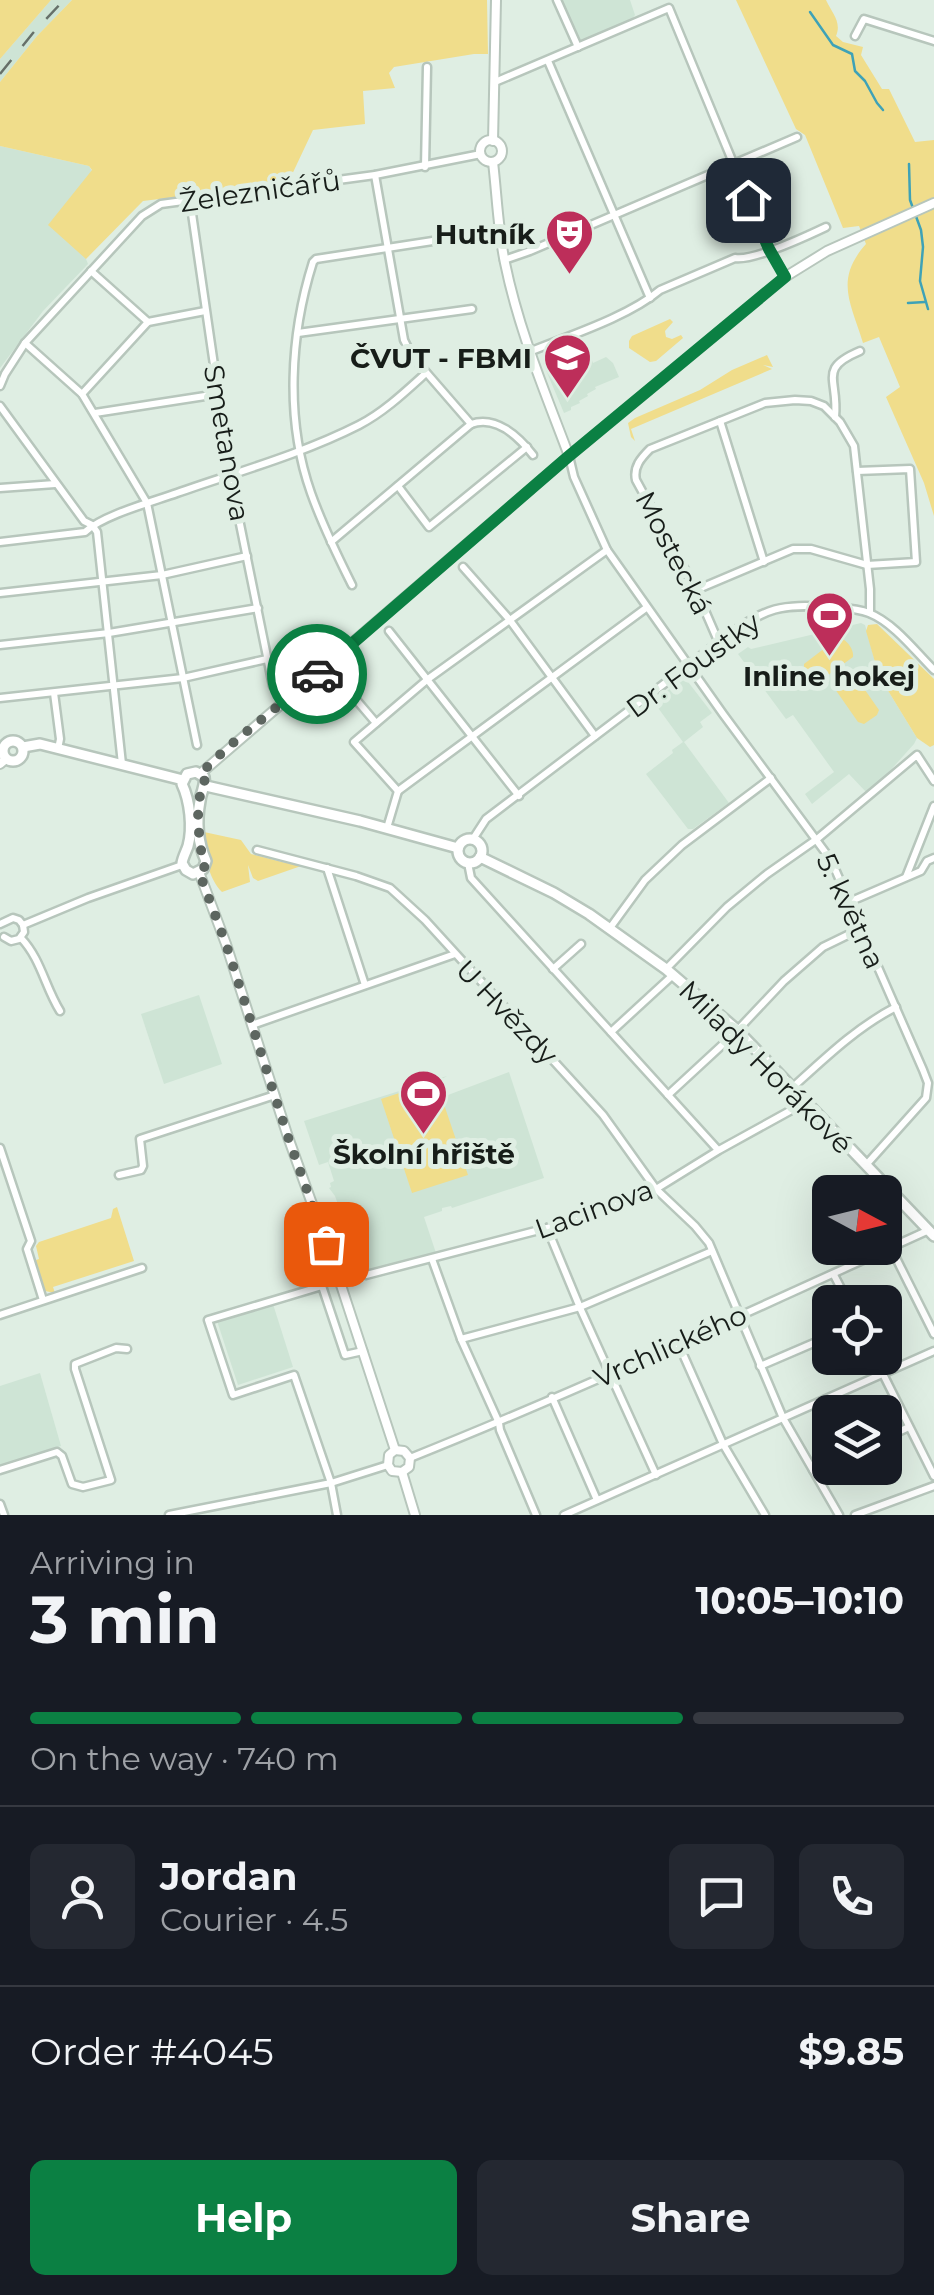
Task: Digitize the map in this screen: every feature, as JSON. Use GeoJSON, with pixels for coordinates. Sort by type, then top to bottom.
{"type":"FeatureCollection","features":[{"type":"Feature","properties":{"kind":"main road"},"geometry":{"type":"LineString","coordinates":[[0,732],[8,743]]}},
{"type":"Feature","properties":{"kind":"main road"},"geometry":{"type":"LineString","coordinates":[[16,742],[23,748],[19,760],[3,761],[8,743],[16,742]]}},
{"type":"Feature","properties":{"kind":"main road"},"geometry":{"type":"LineString","coordinates":[[23,748],[40,744],[183,780]]}},
{"type":"Feature","properties":{"kind":"main road"},"geometry":{"type":"LineString","coordinates":[[189,773],[200,774],[206,786],[200,799],[198,826],[206,861],[199,872],[189,873],[182,865],[188,848],[189,818],[183,780],[189,773]]}},
{"type":"Feature","properties":{"kind":"main road"},"geometry":{"type":"LineString","coordinates":[[206,786],[458,848]]}},
{"type":"Feature","properties":{"kind":"main road"},"geometry":{"type":"LineString","coordinates":[[473,840],[480,844],[480,857],[468,863],[461,859],[458,848],[463,841],[473,840]]}},
{"type":"Feature","properties":{"kind":"main road","name":"Milady Horákové"},"geometry":{"type":"LineString","coordinates":[[480,857],[554,893],[670,972],[737,1030],[932,1233]]}},
{"type":"Feature","properties":{"kind":"street"},"geometry":{"type":"LineString","coordinates":[[493,140],[496,0]]}},
{"type":"Feature","properties":{"kind":"street"},"geometry":{"type":"LineString","coordinates":[[557,0],[578,48]]}},
{"type":"Feature","properties":{"kind":"street"},"geometry":{"type":"LineString","coordinates":[[495,82],[668,8],[769,249],[785,277]]}},
{"type":"Feature","properties":{"kind":"street"},"geometry":{"type":"LineString","coordinates":[[855,36],[864,19],[934,41]]}},
{"type":"Feature","properties":{"kind":"street"},"geometry":{"type":"LineString","coordinates":[[548,61],[650,298]]}},
{"type":"Feature","properties":{"kind":"street"},"geometry":{"type":"LineString","coordinates":[[425,167],[427,68]]}},
{"type":"Feature","properties":{"kind":"street"},"geometry":{"type":"LineString","coordinates":[[504,260],[797,137]]}},
{"type":"Feature","properties":{"kind":"street"},"geometry":{"type":"LineString","coordinates":[[493,140],[500,145],[500,158],[486,161],[480,154],[482,145],[493,140]]}},
{"type":"Feature","properties":{"kind":"street","name":"Železničářů"},"geometry":{"type":"LineString","coordinates":[[0,386],[25,343],[90,271],[150,210],[161,204],[375,175],[480,154]]}},
{"type":"Feature","properties":{"kind":"street"},"geometry":{"type":"LineString","coordinates":[[493,162],[504,260],[528,352],[569,456]]}},
{"type":"Feature","properties":{"kind":"street"},"geometry":{"type":"LineString","coordinates":[[375,175],[404,340],[412,356],[471,424]]}},
{"type":"Feature","properties":{"kind":"street","name":"Smetanova"},"geometry":{"type":"LineString","coordinates":[[190,200],[230,474],[272,686]]}},
{"type":"Feature","properties":{"kind":"street"},"geometry":{"type":"LineString","coordinates":[[200,774],[569,456],[785,277],[827,251],[934,203]]}},
{"type":"Feature","properties":{"kind":"street"},"geometry":{"type":"LineString","coordinates":[[528,352],[734,258],[745,260],[826,227]]}},
{"type":"Feature","properties":{"kind":"street"},"geometry":{"type":"LineString","coordinates":[[352,585],[310,490],[295,417],[294,377],[306,288],[316,259],[465,236]]}},
{"type":"Feature","properties":{"kind":"street"},"geometry":{"type":"LineString","coordinates":[[90,271],[148,322]]}},
{"type":"Feature","properties":{"kind":"street"},"geometry":{"type":"LineString","coordinates":[[298,333],[472,310]]}},
{"type":"Feature","properties":{"kind":"street"},"geometry":{"type":"LineString","coordinates":[[82,394],[148,322],[205,311]]}},
{"type":"Feature","properties":{"kind":"street"},"geometry":{"type":"LineString","coordinates":[[25,343],[82,394],[147,504],[197,745]]}},
{"type":"Feature","properties":{"kind":"street"},"geometry":{"type":"LineString","coordinates":[[860,350],[840,360],[834,368],[835,417],[854,446],[870,613],[934,670]]}},
{"type":"Feature","properties":{"kind":"street"},"geometry":{"type":"LineString","coordinates":[[0,542],[84,532],[92,525],[300,449],[359,424],[394,402],[426,373]]}},
{"type":"Feature","properties":{"kind":"street"},"geometry":{"type":"LineString","coordinates":[[95,414],[218,394]]}},
{"type":"Feature","properties":{"kind":"street","name":"Mostecká"},"geometry":{"type":"LineString","coordinates":[[719,642],[635,475],[639,462],[650,450],[765,402],[811,402],[824,406],[835,417]]}},
{"type":"Feature","properties":{"kind":"street"},"geometry":{"type":"LineString","coordinates":[[0,406],[84,521],[97,532],[122,764]]}},
{"type":"Feature","properties":{"kind":"street"},"geometry":{"type":"LineString","coordinates":[[331,542],[471,424],[482,420],[514,433],[533,455]]}},
{"type":"Feature","properties":{"kind":"street"},"geometry":{"type":"LineString","coordinates":[[720,421],[764,562]]}},
{"type":"Feature","properties":{"kind":"street"},"geometry":{"type":"LineString","coordinates":[[398,486],[430,527],[527,447]]}},
{"type":"Feature","properties":{"kind":"street","name":"5. května"},"geometry":{"type":"LineString","coordinates":[[569,456],[574,477],[607,550],[831,860],[923,1070],[928,1092],[918,1109],[866,1166]]}},
{"type":"Feature","properties":{"kind":"street"},"geometry":{"type":"LineString","coordinates":[[696,590],[793,549],[811,549],[867,565],[916,562],[910,469],[857,471]]}},
{"type":"Feature","properties":{"kind":"street"},"geometry":{"type":"LineString","coordinates":[[0,488],[56,484]]}},
{"type":"Feature","properties":{"kind":"street"},"geometry":{"type":"LineString","coordinates":[[398,791],[354,742],[428,678],[607,550]]}},
{"type":"Feature","properties":{"kind":"street"},"geometry":{"type":"LineString","coordinates":[[0,593],[162,575],[247,556]]}},
{"type":"Feature","properties":{"kind":"street"},"geometry":{"type":"LineString","coordinates":[[462,567],[509,620],[595,736]]}},
{"type":"Feature","properties":{"kind":"street","name":"Dr. Foustky"},"geometry":{"type":"LineString","coordinates":[[473,840],[486,819],[753,618],[783,606],[870,613]]}},
{"type":"Feature","properties":{"kind":"street"},"geometry":{"type":"LineString","coordinates":[[0,645],[109,634],[258,608]]}},
{"type":"Feature","properties":{"kind":"street"},"geometry":{"type":"LineString","coordinates":[[387,828],[398,791],[646,608]]}},
{"type":"Feature","properties":{"kind":"street"},"geometry":{"type":"LineString","coordinates":[[389,631],[519,796]]}},
{"type":"Feature","properties":{"kind":"street"},"geometry":{"type":"LineString","coordinates":[[0,698],[183,678],[267,660]]}},
{"type":"Feature","properties":{"kind":"street"},"geometry":{"type":"LineString","coordinates":[[336,676],[376,723]]}},
{"type":"Feature","properties":{"kind":"street"},"geometry":{"type":"LineString","coordinates":[[54,693],[58,748]]}},
{"type":"Feature","properties":{"kind":"street"},"geometry":{"type":"LineString","coordinates":[[611,1032],[727,907],[817,839],[917,755],[934,781]]}},
{"type":"Feature","properties":{"kind":"street"},"geometry":{"type":"LineString","coordinates":[[610,928],[645,880],[682,845],[772,778]]}},
{"type":"Feature","properties":{"kind":"street"},"geometry":{"type":"LineString","coordinates":[[906,877],[934,806]]}},
{"type":"Feature","properties":{"kind":"street"},"geometry":{"type":"LineString","coordinates":[[257,850],[390,888],[455,954]]}},
{"type":"Feature","properties":{"kind":"street"},"geometry":{"type":"LineString","coordinates":[[849,902],[922,871],[927,861],[934,858]]}},
{"type":"Feature","properties":{"kind":"street"},"geometry":{"type":"LineString","coordinates":[[468,863],[471,878],[719,1150]]}},
{"type":"Feature","properties":{"kind":"street"},"geometry":{"type":"LineString","coordinates":[[23,924],[182,865]]}},
{"type":"Feature","properties":{"kind":"street"},"geometry":{"type":"LineString","coordinates":[[327,868],[365,985]]}},
{"type":"Feature","properties":{"kind":"street"},"geometry":{"type":"LineString","coordinates":[[199,872],[395,1450]]}},
{"type":"Feature","properties":{"kind":"street"},"geometry":{"type":"LineString","coordinates":[[12,918],[23,924],[21,938],[2,939],[1,924],[12,918]]}},
{"type":"Feature","properties":{"kind":"street"},"geometry":{"type":"LineString","coordinates":[[668,1095],[784,981],[824,947],[860,930]]}},
{"type":"Feature","properties":{"kind":"street"},"geometry":{"type":"LineString","coordinates":[[21,938],[34,954],[60,1012]]}},
{"type":"Feature","properties":{"kind":"street"},"geometry":{"type":"LineString","coordinates":[[553,969],[581,944]]}},
{"type":"Feature","properties":{"kind":"street","name":"U Hvězdy"},"geometry":{"type":"LineString","coordinates":[[252,1025],[455,954],[603,1115],[656,1188],[709,1243],[783,1418],[812,1468]]}},
{"type":"Feature","properties":{"kind":"street"},"geometry":{"type":"LineString","coordinates":[[792,1088],[839,1046],[896,1007]]}},
{"type":"Feature","properties":{"kind":"street"},"geometry":{"type":"LineString","coordinates":[[119,1175],[141,1170],[140,1139],[275,1095]]}},
{"type":"Feature","properties":{"kind":"street","name":"Lacinova"},"geometry":{"type":"LineString","coordinates":[[366,1275],[547,1228],[656,1188],[806,1102]]}},
{"type":"Feature","properties":{"kind":"street"},"geometry":{"type":"LineString","coordinates":[[0,1148],[32,1241],[26,1249],[43,1300]]}},
{"type":"Feature","properties":{"kind":"street"},"geometry":{"type":"LineString","coordinates":[[547,1228],[656,1475]]}},
{"type":"Feature","properties":{"kind":"street","name":"Vrchlického"},"geometry":{"type":"LineString","coordinates":[[902,1244],[932,1233]]}},
{"type":"Feature","properties":{"kind":"street"},"geometry":{"type":"LineString","coordinates":[[461,1340],[580,1306],[712,1251]]}},
{"type":"Feature","properties":{"kind":"street"},"geometry":{"type":"LineString","coordinates":[[432,1259],[461,1340],[536,1515]]}},
{"type":"Feature","properties":{"kind":"street","name":"Vrchlického"},"geometry":{"type":"LineString","coordinates":[[410,1458],[855,1265]]}},
{"type":"Feature","properties":{"kind":"street"},"geometry":{"type":"LineString","coordinates":[[900,1265],[934,1334]]}},
{"type":"Feature","properties":{"kind":"street"},"geometry":{"type":"LineString","coordinates":[[0,1315],[142,1268]]}},
{"type":"Feature","properties":{"kind":"street"},"geometry":{"type":"LineString","coordinates":[[834,1275],[839,1285]]}},
{"type":"Feature","properties":{"kind":"street"},"geometry":{"type":"LineString","coordinates":[[337,1515],[331,1483],[294,1375],[234,1395],[208,1320],[322,1286],[345,1355],[363,1352]]}},
{"type":"Feature","properties":{"kind":"street"},"geometry":{"type":"LineString","coordinates":[[678,1343],[723,1444],[765,1515]]}},
{"type":"Feature","properties":{"kind":"street"},"geometry":{"type":"LineString","coordinates":[[760,1366],[812,1344]]}},
{"type":"Feature","properties":{"kind":"street"},"geometry":{"type":"LineString","coordinates":[[0,1470],[57,1452],[72,1484],[112,1480],[75,1364],[126,1348]]}},
{"type":"Feature","properties":{"kind":"street"},"geometry":{"type":"LineString","coordinates":[[902,1366],[934,1352]]}},
{"type":"Feature","properties":{"kind":"street"},"geometry":{"type":"LineString","coordinates":[[570,1514],[882,1375]]}},
{"type":"Feature","properties":{"kind":"street"},"geometry":{"type":"LineString","coordinates":[[884,1375],[934,1476]]}},
{"type":"Feature","properties":{"kind":"street"},"geometry":{"type":"LineString","coordinates":[[552,1398],[598,1500]]}},
{"type":"Feature","properties":{"kind":"street"},"geometry":{"type":"LineString","coordinates":[[902,1431],[909,1428]]}},
{"type":"Feature","properties":{"kind":"street"},"geometry":{"type":"LineString","coordinates":[[395,1450],[404,1451],[410,1458],[409,1466],[402,1472],[392,1471],[388,1465],[389,1455],[395,1450]]}},
{"type":"Feature","properties":{"kind":"street"},"geometry":{"type":"LineString","coordinates":[[169,1515],[331,1483],[388,1465]]}},
{"type":"Feature","properties":{"kind":"street"},"geometry":{"type":"LineString","coordinates":[[402,1472],[415,1515]]}},
{"type":"Feature","properties":{"kind":"street","name":"U Hvězdy"},"geometry":{"type":"LineString","coordinates":[[821,1485],[838,1515]]}},
{"type":"Feature","properties":{"kind":"street"},"geometry":{"type":"LineString","coordinates":[[855,1515],[934,1486]]}},
{"type":"Feature","properties":{"kind":"street"},"geometry":{"type":"LineString","coordinates":[[0,1504],[4,1515]]}},
{"type":"Feature","properties":{"kind":"shaded area"},"geometry":{"type":"Polygon","coordinates":[[[0,0],[51,0],[0,59],[0,0]]]}},
{"type":"Feature","properties":{"kind":"shaded area"},"geometry":{"type":"Polygon","coordinates":[[[51,0],[72,0],[0,82],[0,59],[51,0]]]}},
{"type":"Feature","properties":{"kind":"shaded area"},"geometry":{"type":"Polygon","coordinates":[[[72,0],[487,0],[488,54],[394,67],[389,73],[395,88],[363,91],[365,124],[313,130],[288,183],[143,201],[86,259],[48,225],[92,170],[89,166],[0,146],[0,82],[72,0]]]}},
{"type":"Feature","properties":{"kind":"shaded area"},"geometry":{"type":"Polygon","coordinates":[[[562,0],[630,0],[635,15],[580,41],[562,0]]]}},
{"type":"Feature","properties":{"kind":"shaded area"},"geometry":{"type":"Polygon","coordinates":[[[736,0],[826,0],[837,22],[836,36],[863,47],[861,55],[882,89],[889,89],[915,142],[934,140],[934,516],[924,483],[886,397],[900,387],[879,337],[863,343],[850,304],[850,269],[866,244],[859,226],[843,228],[805,135],[796,129],[736,0]]]}},
{"type":"Feature","properties":{"kind":"shaded area"},"geometry":{"type":"Polygon","coordinates":[[[0,146],[89,166],[92,171],[88,264],[43,311],[0,368],[0,146]]]}},
{"type":"Feature","properties":{"kind":"shaded area"},"geometry":{"type":"Polygon","coordinates":[[[670,319],[673,322],[665,331],[666,337],[683,338],[656,361],[650,362],[629,348],[632,336],[670,319]]]}},
{"type":"Feature","properties":{"kind":"shaded area"},"geometry":{"type":"Polygon","coordinates":[[[585,343],[593,363],[606,357],[619,377],[595,387],[564,413],[543,363],[585,343]]]}},
{"type":"Feature","properties":{"kind":"shaded area"},"geometry":{"type":"Polygon","coordinates":[[[767,355],[773,367],[763,365],[772,369],[631,429],[635,441],[631,437],[628,423],[635,418],[767,355]]]}},
{"type":"Feature","properties":{"kind":"shaded area"},"geometry":{"type":"Polygon","coordinates":[[[877,624],[934,679],[934,745],[930,747],[917,738],[879,676],[866,631],[868,625],[877,624]]]}},
{"type":"Feature","properties":{"kind":"shaded area"},"geometry":{"type":"Polygon","coordinates":[[[865,625],[879,676],[917,738],[866,792],[849,774],[812,804],[805,794],[834,772],[793,715],[786,719],[738,654],[748,647],[865,625]]]}},
{"type":"Feature","properties":{"kind":"shaded area","name":"Inline hokej"},"geometry":{"type":"Polygon","coordinates":[[[838,638],[849,644],[853,657],[820,681],[814,681],[804,664],[838,638]]]}},
{"type":"Feature","properties":{"kind":"shaded area","name":"Inline hokej"},"geometry":{"type":"Polygon","coordinates":[[[849,675],[856,677],[879,710],[864,724],[858,722],[835,689],[849,675]]]}},
{"type":"Feature","properties":{"kind":"shaded area"},"geometry":{"type":"Polygon","coordinates":[[[685,678],[712,713],[700,722],[703,727],[684,742],[729,803],[693,829],[688,829],[646,774],[683,742],[653,701],[685,678]]]}},
{"type":"Feature","properties":{"kind":"shaded area"},"geometry":{"type":"Polygon","coordinates":[[[204,832],[241,840],[251,854],[304,865],[258,881],[248,865],[250,882],[222,892],[207,864],[204,832]]]}},
{"type":"Feature","properties":{"kind":"shaded area"},"geometry":{"type":"Polygon","coordinates":[[[199,995],[222,1064],[164,1084],[141,1014],[199,995]]]}},
{"type":"Feature","properties":{"kind":"shaded area"},"geometry":{"type":"Polygon","coordinates":[[[509,1072],[544,1178],[424,1217],[436,1253],[364,1271],[354,1239],[345,1237],[346,1227],[329,1188],[334,1181],[328,1162],[319,1165],[304,1121],[447,1076],[442,1079],[448,1095],[509,1072]]]}},
{"type":"Feature","properties":{"kind":"shaded area","name":"Školní hřiště"},"geometry":{"type":"Polygon","coordinates":[[[436,1081],[468,1175],[412,1193],[381,1099],[436,1081]]]}},
{"type":"Feature","properties":{"kind":"shaded area"},"geometry":{"type":"Polygon","coordinates":[[[117,1207],[134,1261],[53,1287],[55,1293],[45,1291],[33,1261],[39,1259],[39,1242],[111,1218],[117,1207]]]}},
{"type":"Feature","properties":{"kind":"shaded area"},"geometry":{"type":"Polygon","coordinates":[[[272,1301],[293,1367],[238,1385],[217,1321],[272,1301]]]}},
{"type":"Feature","properties":{"kind":"shaded area"},"geometry":{"type":"Polygon","coordinates":[[[40,1373],[61,1446],[0,1466],[0,1386],[40,1373]]]}},
{"type":"Feature","properties":{"kind":"waterway"},"geometry":{"type":"LineString","coordinates":[[810,12],[833,45],[852,54],[855,71],[883,110]]}},
{"type":"Feature","properties":{"kind":"waterway"},"geometry":{"type":"LineString","coordinates":[[909,164],[910,200],[923,247],[920,281],[928,309]]}},
{"type":"Feature","properties":{"kind":"waterway"},"geometry":{"type":"LineString","coordinates":[[908,303],[925,302]]}},
{"type":"Feature","properties":{"kind":"railway"},"geometry":{"type":"LineString","coordinates":[[0,74],[64,0]]}},
{"type":"Feature","properties":{"kind":"way so far"},"geometry":{"type":"LineString","coordinates":[[317,674],[200,774],[206,783],[200,795],[198,816],[199,845],[206,861],[199,872],[326,1244]]}},
{"type":"Feature","properties":{"kind":"place","name":"Hutník"},"geometry":{"type":"Point","coordinates":[570,276]}},
{"type":"Feature","properties":{"kind":"place","name":"ČVUT - FBMI"},"geometry":{"type":"Point","coordinates":[567,400]}},
{"type":"Feature","properties":{"kind":"place","name":"Inline hokej"},"geometry":{"type":"Point","coordinates":[829,658]}},
{"type":"Feature","properties":{"kind":"place","name":"Školní hřiště"},"geometry":{"type":"Point","coordinates":[424,1136]}},
{"type":"Feature","properties":{"kind":"route"},"geometry":{"type":"LineString","coordinates":[[317,674],[569,456],[785,277],[748,200]]}}]}
